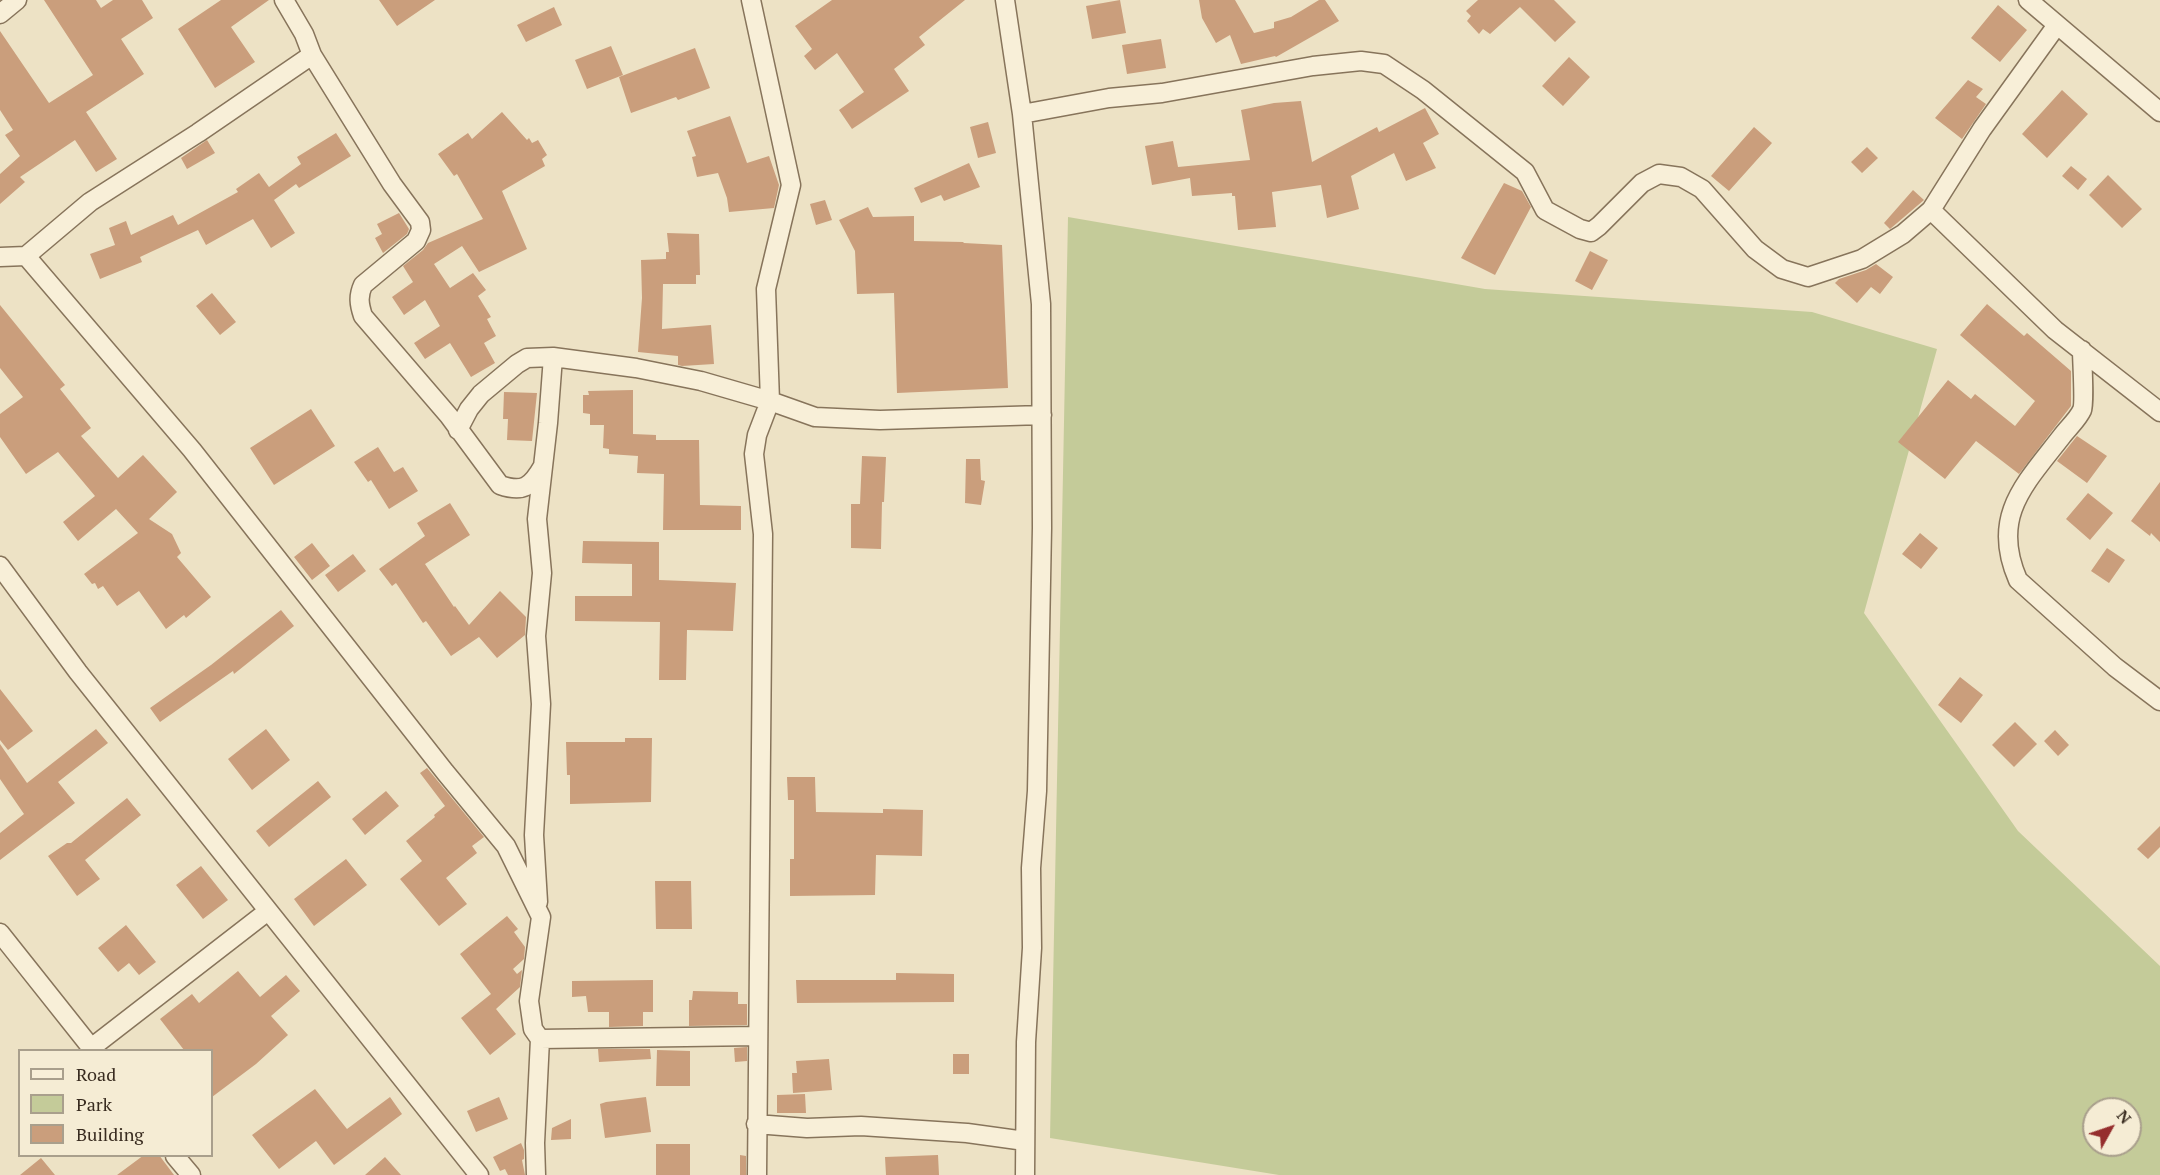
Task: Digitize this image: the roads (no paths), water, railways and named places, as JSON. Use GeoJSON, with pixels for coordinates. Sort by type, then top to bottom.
{"type":"FeatureCollection","features":[{"type":"Feature","properties":{"kind":"street"},"geometry":{"type":"LineString","coordinates":[[0,14],[16,0]]}},
{"type":"Feature","properties":{"kind":"street"},"geometry":{"type":"LineString","coordinates":[[284,0],[304,34],[312,55],[393,184],[420,222],[421,230],[416,241],[363,285],[359,295],[359,306],[363,316],[449,416],[500,485],[513,490],[522,489],[533,482],[543,466]]}},
{"type":"Feature","properties":{"kind":"street"},"geometry":{"type":"LineString","coordinates":[[751,0],[791,185],[766,289],[770,401],[757,435],[754,454],[763,534],[756,1124],[758,1175]]}},
{"type":"Feature","properties":{"kind":"street"},"geometry":{"type":"LineString","coordinates":[[1005,0],[1022,114],[1041,304],[1042,528],[1037,780],[1031,868],[1032,948],[1026,1042],[1025,1175]]}},
{"type":"Feature","properties":{"kind":"street"},"geometry":{"type":"LineString","coordinates":[[2028,0],[2160,112]]}},
{"type":"Feature","properties":{"kind":"street"},"geometry":{"type":"LineString","coordinates":[[1022,114],[1109,98],[1162,93],[1313,66],[1361,61],[1384,64],[1423,90],[1525,172],[1545,210],[1580,229],[1591,232],[1642,183],[1659,174],[1681,177],[1702,189],[1755,249],[1782,269],[1808,277],[1862,259],[1903,234],[1931,210],[1982,129],[2058,25]]}},
{"type":"Feature","properties":{"kind":"street"},"geometry":{"type":"LineString","coordinates":[[0,257],[26,256],[90,202],[198,133],[312,55]]}},
{"type":"Feature","properties":{"kind":"street"},"geometry":{"type":"LineString","coordinates":[[1931,210],[2055,330],[2160,412]]}},
{"type":"Feature","properties":{"kind":"street"},"geometry":{"type":"LineString","coordinates":[[26,256],[192,450],[445,772],[506,846],[541,917],[529,1001],[533,1029],[540,1039],[535,1143],[536,1175]]}},
{"type":"Feature","properties":{"kind":"street"},"geometry":{"type":"LineString","coordinates":[[2082,350],[2083,409],[2019,493],[2009,518],[2007,544],[2018,580],[2115,667],[2160,701]]}},
{"type":"Feature","properties":{"kind":"street"},"geometry":{"type":"LineString","coordinates":[[458,430],[469,409],[481,394],[517,364],[527,358],[553,357],[636,368],[701,381],[815,417],[879,420],[1042,415]]}},
{"type":"Feature","properties":{"kind":"street"},"geometry":{"type":"LineString","coordinates":[[538,910],[535,841],[542,704],[536,636],[542,573],[537,519],[553,357]]}},
{"type":"Feature","properties":{"kind":"street"},"geometry":{"type":"LineString","coordinates":[[0,566],[78,672],[478,1175]]}},
{"type":"Feature","properties":{"kind":"street"},"geometry":{"type":"LineString","coordinates":[[506,846],[535,841]]}},
{"type":"Feature","properties":{"kind":"street"},"geometry":{"type":"LineString","coordinates":[[0,933],[92,1049],[268,911]]}},
{"type":"Feature","properties":{"kind":"street"},"geometry":{"type":"LineString","coordinates":[[540,1039],[758,1036]]}},
{"type":"Feature","properties":{"kind":"street"},"geometry":{"type":"LineString","coordinates":[[756,1124],[807,1128],[861,1126],[967,1133],[1025,1141]]}},
{"type":"Feature","properties":{"kind":"street"},"geometry":{"type":"LineString","coordinates":[[178,1157],[191,1175]]}}]}
